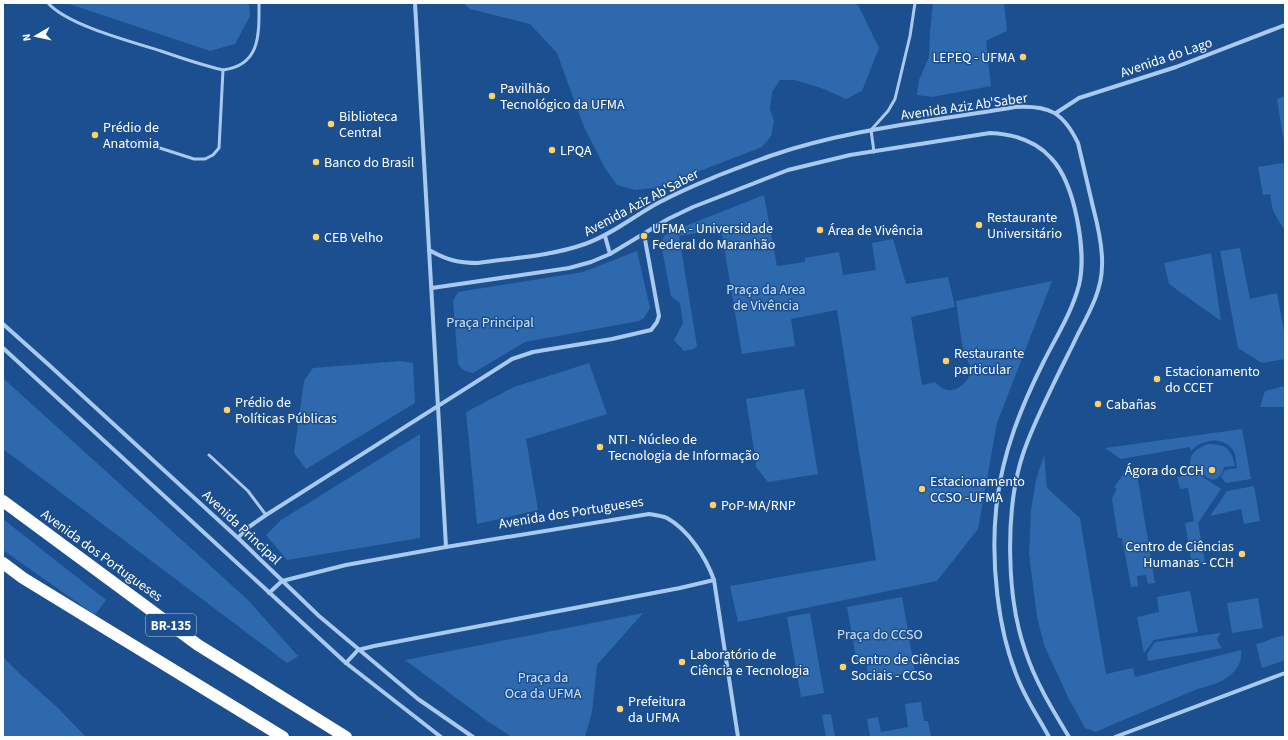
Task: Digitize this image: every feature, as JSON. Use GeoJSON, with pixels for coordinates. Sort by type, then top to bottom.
{"type":"FeatureCollection","features":[{"type":"Feature","properties":{"kind":"highway","name":"Avenida dos Portugueses"},"geometry":{"type":"LineString","coordinates":[[3,501],[198,645],[346,737]]}},
{"type":"Feature","properties":{"kind":"highway","name":"BR-135"},"geometry":{"type":"LineString","coordinates":[[3,563],[23,578],[284,737]]}},
{"type":"Feature","properties":{"kind":"street"},"geometry":{"type":"LineString","coordinates":[[416,3],[446,547]]}},
{"type":"Feature","properties":{"kind":"street","name":"Avenida do Lago"},"geometry":{"type":"LineString","coordinates":[[1056,113],[1079,98],[1176,67],[1285,25]]}},
{"type":"Feature","properties":{"kind":"street","name":"Avenida Aziz Ab'Saber"},"geometry":{"type":"LineString","coordinates":[[429,250],[454,261],[478,263],[563,250],[585,244],[605,236],[656,204],[703,181],[799,147],[871,130],[1015,107],[1032,106],[1056,113]]}},
{"type":"Feature","properties":{"kind":"street"},"geometry":{"type":"LineString","coordinates":[[1056,113],[1069,127],[1078,143],[1098,228],[1102,267],[1099,287],[1091,308],[1036,420],[1023,455],[1013,495],[1011,566],[1016,614],[1024,649],[1033,672],[1068,737]]}},
{"type":"Feature","properties":{"kind":"street","name":"Avenida Aziz Ab'Saber"},"geometry":{"type":"LineString","coordinates":[[432,288],[569,268],[590,262],[610,254],[668,219],[693,207],[788,170],[825,160],[990,133],[1006,134],[1023,139],[1037,146],[1052,158],[1062,175],[1069,192],[1079,228],[1082,262],[1079,284],[1073,303],[1026,396],[1008,446],[997,502],[995,530],[997,584],[1005,638],[1021,686],[1049,737]]}},
{"type":"Feature","properties":{"kind":"street"},"geometry":{"type":"LineString","coordinates":[[238,538],[246,529],[266,515],[512,359],[522,355],[612,339],[651,330],[657,322],[659,316],[644,234]]}},
{"type":"Feature","properties":{"kind":"street"},"geometry":{"type":"LineString","coordinates":[[605,236],[610,254]]}},
{"type":"Feature","properties":{"kind":"street","name":"Avenida Principal"},"geometry":{"type":"LineString","coordinates":[[3,324],[50,365],[238,538],[319,616],[418,699],[473,737]]}},
{"type":"Feature","properties":{"kind":"street"},"geometry":{"type":"LineString","coordinates":[[3,348],[346,663],[441,737]]}},
{"type":"Feature","properties":{"kind":"street","name":"Avenida dos Portugueses"},"geometry":{"type":"LineString","coordinates":[[269,593],[282,581],[346,565],[649,514],[666,518],[680,528],[706,559],[714,580],[738,737]]}},
{"type":"Feature","properties":{"kind":"street"},"geometry":{"type":"LineString","coordinates":[[346,663],[358,650],[714,580]]}},
{"type":"Feature","properties":{"kind":"street"},"geometry":{"type":"LineString","coordinates":[[1115,737],[1285,673]]}},
{"type":"Feature","properties":{"kind":"lane"},"geometry":{"type":"LineString","coordinates":[[48,3],[61,14],[77,23],[127,41],[222,70],[238,67],[251,55],[257,41],[259,22],[258,3]]}},
{"type":"Feature","properties":{"kind":"lane"},"geometry":{"type":"LineString","coordinates":[[874,152],[871,130],[888,111],[895,99],[907,50],[915,3]]}},
{"type":"Feature","properties":{"kind":"lane"},"geometry":{"type":"LineString","coordinates":[[138,141],[194,159],[205,159],[213,155],[219,148],[222,70]]}},
{"type":"Feature","properties":{"kind":"lane"},"geometry":{"type":"LineString","coordinates":[[209,455],[248,491],[266,515]]}},
{"type":"Feature","properties":{"kind":"green space"},"geometry":{"type":"Polygon","coordinates":[[[66,3],[249,3],[250,16],[235,44],[210,51],[66,3]]]}},
{"type":"Feature","properties":{"kind":"green space"},"geometry":{"type":"Polygon","coordinates":[[[463,3],[852,3],[858,5],[879,48],[862,91],[846,99],[824,89],[795,80],[780,80],[772,92],[770,109],[774,121],[771,136],[762,147],[656,188],[635,190],[617,185],[605,168],[584,127],[557,53],[530,24],[470,9],[463,3]]]}},
{"type":"Feature","properties":{"kind":"green space"},"geometry":{"type":"Polygon","coordinates":[[[933,3],[1004,3],[1007,31],[986,41],[991,86],[932,97],[917,95],[919,80],[929,57],[933,3]]]}},
{"type":"Feature","properties":{"kind":"green space"},"geometry":{"type":"Polygon","coordinates":[[[1285,96],[1285,150],[1277,99],[1285,96]]]}},
{"type":"Feature","properties":{"kind":"green space"},"geometry":{"type":"Polygon","coordinates":[[[1283,163],[1285,174],[1285,231],[1273,211],[1270,194],[1263,195],[1258,167],[1283,163]]]}},
{"type":"Feature","properties":{"kind":"green space","name":"Praça da Area de Vivência"},"geometry":{"type":"Polygon","coordinates":[[[764,195],[777,266],[805,262],[805,258],[839,252],[843,275],[876,270],[872,243],[893,239],[906,284],[948,277],[955,307],[911,317],[922,385],[935,382],[945,389],[953,390],[959,388],[967,380],[970,367],[964,353],[961,340],[956,301],[1052,281],[997,423],[978,529],[937,581],[738,622],[730,586],[876,560],[837,310],[791,319],[795,346],[742,354],[721,229],[679,236],[697,346],[694,349],[684,351],[674,340],[683,323],[680,303],[671,296],[661,244],[664,236],[670,232],[764,195]]]}},
{"type":"Feature","properties":{"kind":"green space"},"geometry":{"type":"Polygon","coordinates":[[[1240,248],[1250,299],[1277,293],[1285,337],[1285,359],[1262,363],[1238,348],[1220,251],[1240,248]]]}},
{"type":"Feature","properties":{"kind":"green space","name":"Praça Principal"},"geometry":{"type":"Polygon","coordinates":[[[637,251],[650,308],[644,318],[639,321],[525,342],[473,373],[464,370],[458,364],[453,301],[458,292],[583,272],[637,251]]]}},
{"type":"Feature","properties":{"kind":"green space"},"geometry":{"type":"Polygon","coordinates":[[[1211,253],[1221,321],[1169,284],[1164,263],[1211,253]]]}},
{"type":"Feature","properties":{"kind":"green space"},"geometry":{"type":"Polygon","coordinates":[[[400,361],[413,363],[415,403],[306,469],[294,453],[304,381],[313,368],[400,361]]]}},
{"type":"Feature","properties":{"kind":"green space"},"geometry":{"type":"Polygon","coordinates":[[[589,363],[607,414],[526,439],[538,510],[477,524],[466,412],[514,387],[589,363]]]}},
{"type":"Feature","properties":{"kind":"green space"},"geometry":{"type":"Polygon","coordinates":[[[3,378],[248,600],[298,656],[287,663],[3,449],[3,378]]]}},
{"type":"Feature","properties":{"kind":"green space"},"geometry":{"type":"Polygon","coordinates":[[[1285,386],[1285,407],[1260,407],[1265,391],[1285,386]]]}},
{"type":"Feature","properties":{"kind":"green space"},"geometry":{"type":"Polygon","coordinates":[[[804,389],[818,474],[768,482],[756,467],[746,399],[804,389]]]}},
{"type":"Feature","properties":{"kind":"green space"},"geometry":{"type":"Polygon","coordinates":[[[1242,429],[1251,479],[1226,483],[1221,477],[1225,470],[1237,468],[1236,458],[1230,447],[1219,441],[1201,444],[1191,451],[1190,447],[1121,459],[1105,448],[1242,429]]]}},
{"type":"Feature","properties":{"kind":"green space"},"geometry":{"type":"Polygon","coordinates":[[[420,434],[420,538],[287,560],[266,535],[281,520],[420,434]]]}},
{"type":"Feature","properties":{"kind":"green space","name":"Ágora do CCH"},"geometry":{"type":"Polygon","coordinates":[[[1208,444],[1219,445],[1227,448],[1232,455],[1235,466],[1224,467],[1221,475],[1214,480],[1207,478],[1202,471],[1191,473],[1190,467],[1192,454],[1208,444]]]}},
{"type":"Feature","properties":{"kind":"green space"},"geometry":{"type":"Polygon","coordinates":[[[1044,455],[1047,488],[1080,518],[1106,674],[1133,668],[1135,677],[1241,650],[1240,662],[1237,668],[1225,679],[1195,690],[1096,732],[1085,728],[1068,697],[1044,645],[1037,617],[1029,554],[1031,510],[1036,480],[1044,455]]]}},
{"type":"Feature","properties":{"kind":"green space"},"geometry":{"type":"Polygon","coordinates":[[[1125,472],[1137,474],[1155,583],[1148,584],[1146,575],[1137,576],[1138,586],[1131,587],[1122,538],[1118,538],[1112,498],[1117,489],[1114,487],[1125,472]]]}},
{"type":"Feature","properties":{"kind":"green space"},"geometry":{"type":"Polygon","coordinates":[[[1201,473],[1203,477],[1221,489],[1198,523],[1205,562],[1192,564],[1185,523],[1194,521],[1188,488],[1180,489],[1177,477],[1201,473]]]}},
{"type":"Feature","properties":{"kind":"green space"},"geometry":{"type":"Polygon","coordinates":[[[1254,486],[1260,521],[1244,524],[1241,509],[1210,516],[1227,491],[1254,486]]]}},
{"type":"Feature","properties":{"kind":"green space"},"geometry":{"type":"Polygon","coordinates":[[[3,519],[106,600],[95,615],[3,550],[3,519]]]}},
{"type":"Feature","properties":{"kind":"green space"},"geometry":{"type":"Polygon","coordinates":[[[1190,591],[1198,632],[1154,640],[1144,653],[1137,617],[1159,612],[1157,597],[1190,591]]]}},
{"type":"Feature","properties":{"kind":"green space","name":"Praça do CCSO"},"geometry":{"type":"Polygon","coordinates":[[[902,597],[915,672],[869,680],[866,661],[857,663],[847,607],[902,597]]]}},
{"type":"Feature","properties":{"kind":"green space"},"geometry":{"type":"Polygon","coordinates":[[[1258,598],[1263,628],[1232,633],[1227,603],[1258,598]]]}},
{"type":"Feature","properties":{"kind":"green space","name":"Praça da Oca da UFMA"},"geometry":{"type":"Polygon","coordinates":[[[643,613],[597,665],[592,712],[585,737],[512,737],[490,723],[405,660],[643,613]]]}},
{"type":"Feature","properties":{"kind":"green space"},"geometry":{"type":"Polygon","coordinates":[[[810,613],[824,693],[801,697],[787,617],[810,613]]]}},
{"type":"Feature","properties":{"kind":"green space"},"geometry":{"type":"Polygon","coordinates":[[[1221,633],[1217,639],[1222,648],[1148,661],[1147,654],[1155,642],[1221,633]]]}},
{"type":"Feature","properties":{"kind":"green space"},"geometry":{"type":"Polygon","coordinates":[[[1285,635],[1285,660],[1262,668],[1256,644],[1285,635]]]}},
{"type":"Feature","properties":{"kind":"green space"},"geometry":{"type":"Polygon","coordinates":[[[3,657],[58,708],[86,737],[3,737],[3,657]]]}},
{"type":"Feature","properties":{"kind":"green space"},"geometry":{"type":"Polygon","coordinates":[[[921,702],[924,721],[928,721],[931,737],[870,737],[867,719],[878,717],[881,732],[908,727],[905,704],[921,702]]]}},
{"type":"Feature","properties":{"kind":"green space"},"geometry":{"type":"Polygon","coordinates":[[[831,714],[835,737],[826,737],[822,715],[831,714]]]}},
{"type":"Feature","properties":{"kind":"place","name":"LEPEQ - UFMA"},"geometry":{"type":"Point","coordinates":[1023,57]}},
{"type":"Feature","properties":{"kind":"place","name":"Pavilhão Tecnológico da UFMA"},"geometry":{"type":"Point","coordinates":[492,96]}},
{"type":"Feature","properties":{"kind":"place","name":"Biblioteca Central"},"geometry":{"type":"Point","coordinates":[331,124]}},
{"type":"Feature","properties":{"kind":"place","name":"Prédio de Anatomia"},"geometry":{"type":"Point","coordinates":[95,135]}},
{"type":"Feature","properties":{"kind":"place","name":"LPQA"},"geometry":{"type":"Point","coordinates":[552,150]}},
{"type":"Feature","properties":{"kind":"place","name":"Banco do Brasil"},"geometry":{"type":"Point","coordinates":[316,162]}},
{"type":"Feature","properties":{"kind":"place","name":"Restaurante Universitário"},"geometry":{"type":"Point","coordinates":[979,225]}},
{"type":"Feature","properties":{"kind":"place","name":"Área de Vivência"},"geometry":{"type":"Point","coordinates":[820,230]}},
{"type":"Feature","properties":{"kind":"place","name":"UFMA - Universidade Federal do Maranhão"},"geometry":{"type":"Point","coordinates":[644,236]}},
{"type":"Feature","properties":{"kind":"place","name":"CEB Velho"},"geometry":{"type":"Point","coordinates":[316,237]}},
{"type":"Feature","properties":{"kind":"place","name":"Restaurante particular"},"geometry":{"type":"Point","coordinates":[946,361]}},
{"type":"Feature","properties":{"kind":"place","name":"Estacionamento do CCET"},"geometry":{"type":"Point","coordinates":[1157,379]}},
{"type":"Feature","properties":{"kind":"place","name":"Cabañas"},"geometry":{"type":"Point","coordinates":[1098,404]}},
{"type":"Feature","properties":{"kind":"place","name":"Prédio de Políticas Públicas"},"geometry":{"type":"Point","coordinates":[227,410]}},
{"type":"Feature","properties":{"kind":"place","name":"NTI - Núcleo de Tecnologia de Informação"},"geometry":{"type":"Point","coordinates":[600,447]}},
{"type":"Feature","properties":{"kind":"place","name":"Ágora do CCH"},"geometry":{"type":"Point","coordinates":[1212,470]}},
{"type":"Feature","properties":{"kind":"place","name":"Estacionamento CCSO -UFMA"},"geometry":{"type":"Point","coordinates":[922,489]}},
{"type":"Feature","properties":{"kind":"place","name":"PoP-MA/RNP"},"geometry":{"type":"Point","coordinates":[713,505]}},
{"type":"Feature","properties":{"kind":"place","name":"Centro de Ciências Humanas - CCH"},"geometry":{"type":"Point","coordinates":[1242,554]}},
{"type":"Feature","properties":{"kind":"place","name":"Laboratório de Ciência e Tecnologia"},"geometry":{"type":"Point","coordinates":[682,662]}},
{"type":"Feature","properties":{"kind":"place","name":"Centro de Ciências Sociais - CCSo"},"geometry":{"type":"Point","coordinates":[843,667]}},
{"type":"Feature","properties":{"kind":"place","name":"Prefeitura da UFMA"},"geometry":{"type":"Point","coordinates":[620,709]}}]}
